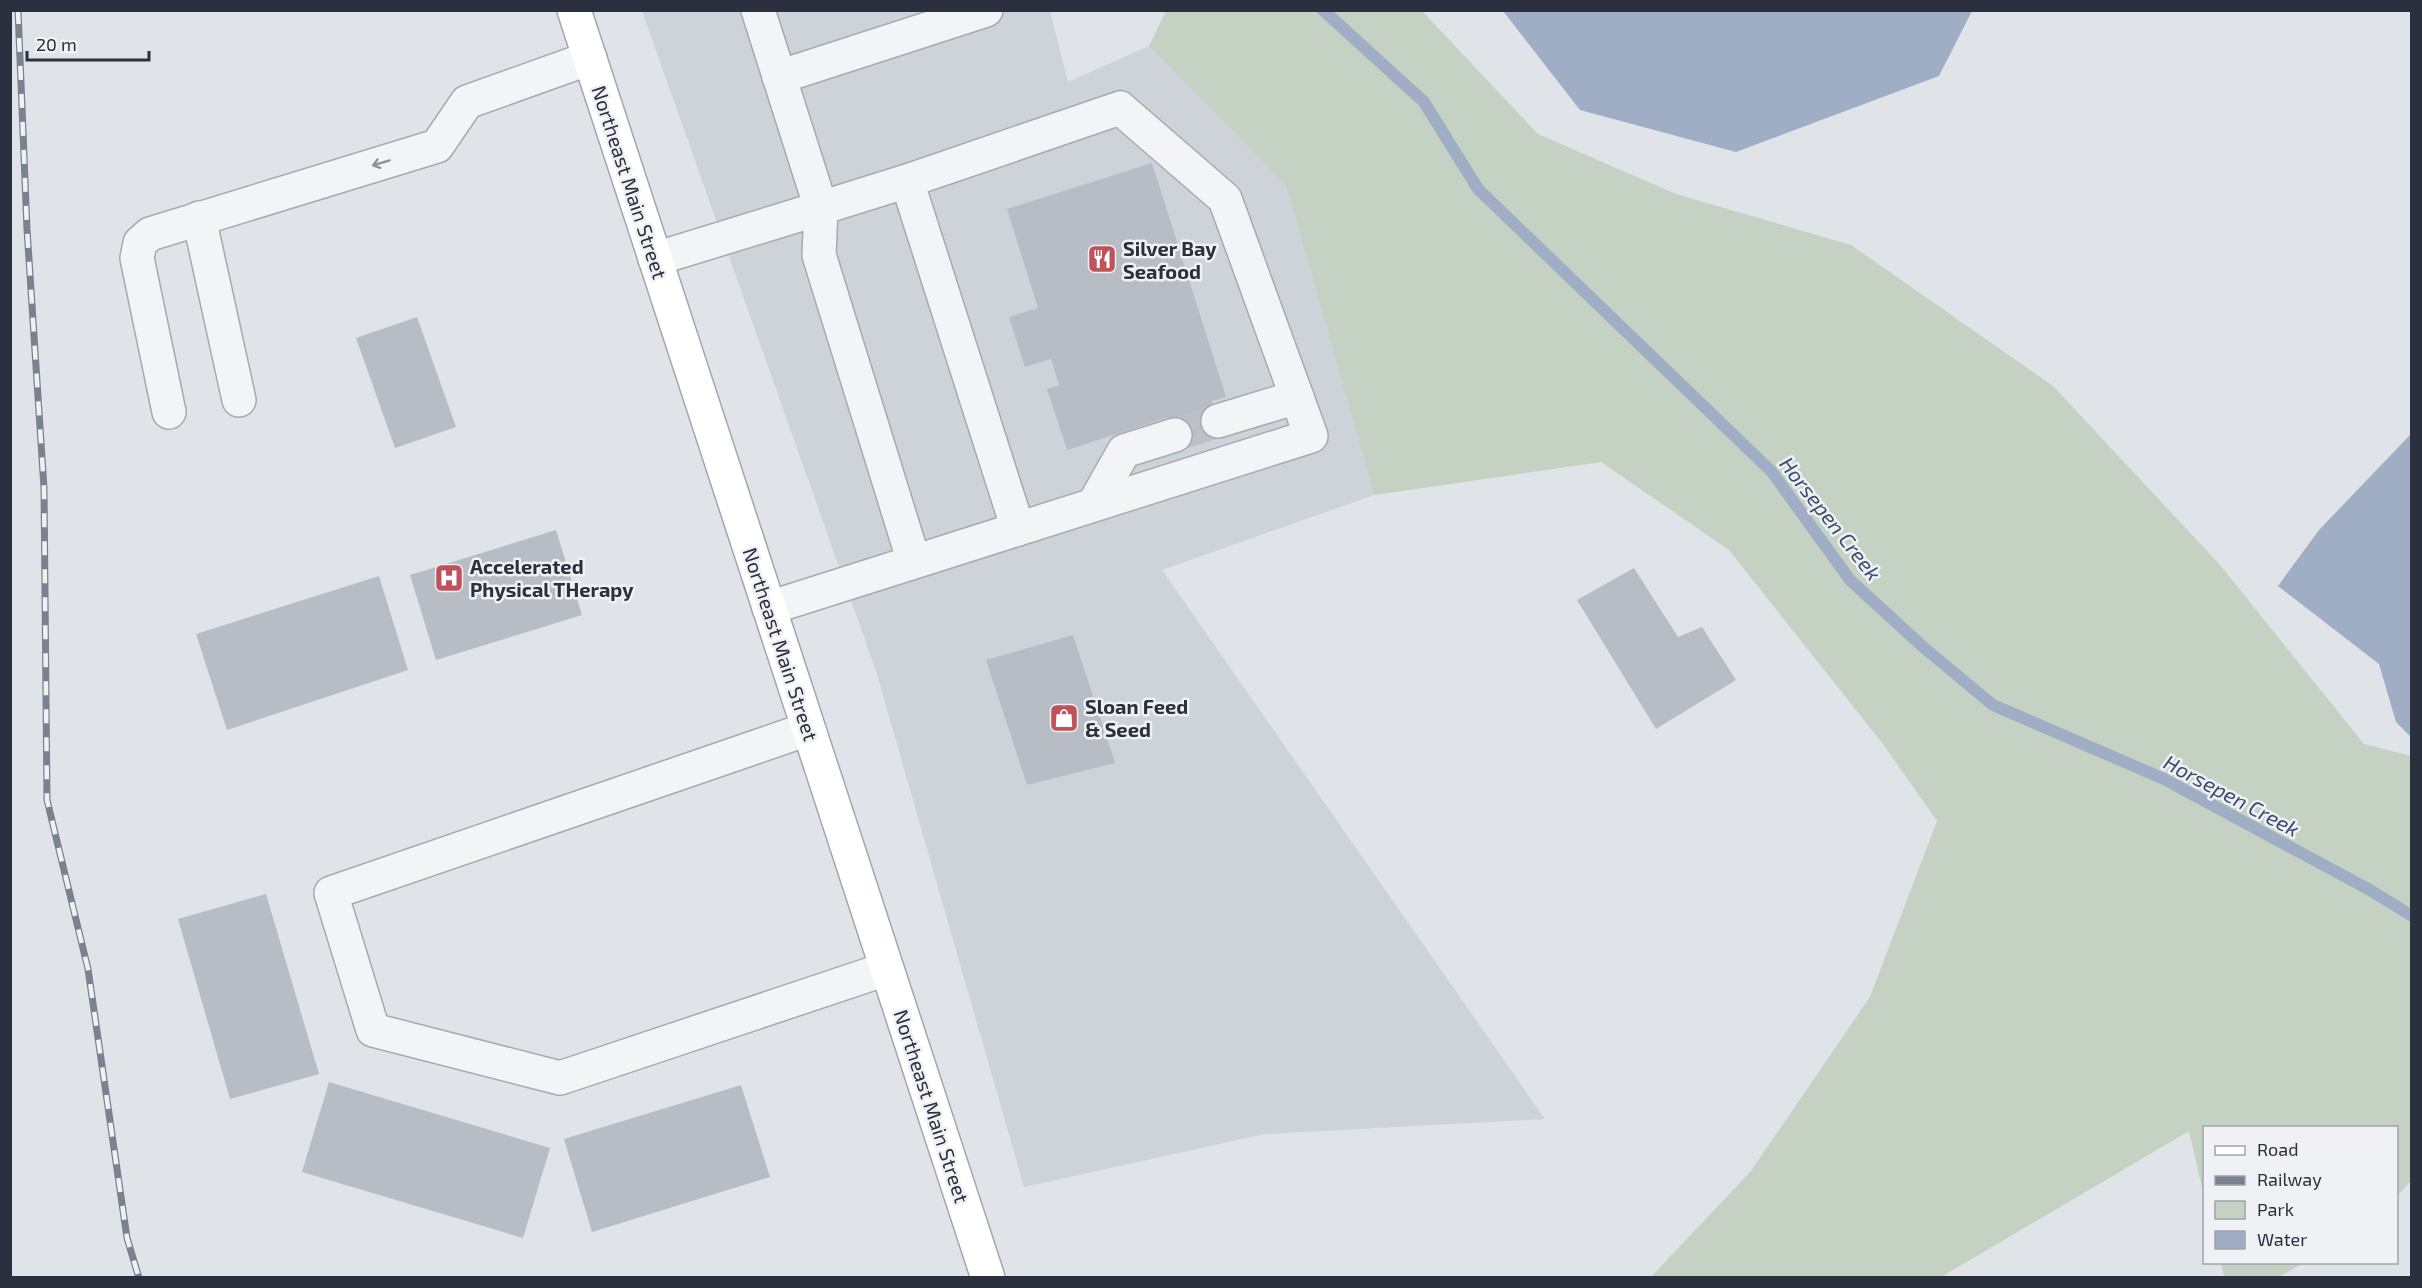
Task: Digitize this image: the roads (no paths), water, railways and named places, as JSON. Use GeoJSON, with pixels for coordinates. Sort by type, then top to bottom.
{"type":"FeatureCollection","features":[{"type":"Feature","properties":{"kind":"main road","name":"Northeast Main Street"},"geometry":{"type":"LineString","coordinates":[[574,10],[988,1278]]}},
{"type":"Feature","properties":{"kind":"lane"},"geometry":{"type":"LineString","coordinates":[[758,10],[821,208],[819,255],[914,562]]}},
{"type":"Feature","properties":{"kind":"lane"},"geometry":{"type":"LineString","coordinates":[[779,77],[986,10]]}},
{"type":"Feature","properties":{"kind":"lane"},"geometry":{"type":"LineString","coordinates":[[169,412],[137,258],[140,243],[150,234],[437,146],[467,102],[590,58]]}},
{"type":"Feature","properties":{"kind":"lane"},"geometry":{"type":"LineString","coordinates":[[655,259],[907,181],[1120,108],[1225,199],[1311,436],[769,608]]}},
{"type":"Feature","properties":{"kind":"lane"},"geometry":{"type":"LineString","coordinates":[[907,181],[1018,529]]}},
{"type":"Feature","properties":{"kind":"lane"},"geometry":{"type":"LineString","coordinates":[[199,218],[239,400]]}},
{"type":"Feature","properties":{"kind":"lane"},"geometry":{"type":"LineString","coordinates":[[1218,421],[1297,397]]}},
{"type":"Feature","properties":{"kind":"lane"},"geometry":{"type":"LineString","coordinates":[[1094,504],[1124,452],[1175,435]]}},
{"type":"Feature","properties":{"kind":"lane"},"geometry":{"type":"LineString","coordinates":[[808,729],[331,893],[373,1030],[560,1078],[886,969]]}},
{"type":"Feature","properties":{"kind":"water"},"geometry":{"type":"Polygon","coordinates":[[[1503,11],[1972,11],[1939,76],[1736,152],[1580,110],[1503,11]]]}},
{"type":"Feature","properties":{"kind":"water"},"geometry":{"type":"Polygon","coordinates":[[[2411,434],[2411,737],[2396,722],[2379,664],[2278,586],[2319,530],[2411,434]]]}},
{"type":"Feature","properties":{"kind":"waterway","name":"Horsepen Creek"},"geometry":{"type":"LineString","coordinates":[[1323,10],[1424,102],[1478,189],[1772,472],[1850,580],[1922,646],[1993,705],[2164,779],[2370,890],[2412,916]]}},
{"type":"Feature","properties":{"kind":"tunnel"},"geometry":{"type":"LineString","coordinates":[[1175,435],[1218,421]]}},
{"type":"Feature","properties":{"kind":"railway"},"geometry":{"type":"LineString","coordinates":[[18,10],[27,229],[44,488],[47,800],[88,969],[127,1238],[139,1278]]}},
{"type":"Feature","properties":{"kind":"place","name":"Silver Bay Seafood"},"geometry":{"type":"Point","coordinates":[1102,259]}},
{"type":"Feature","properties":{"kind":"place","name":"Accelerated Physical THerapy"},"geometry":{"type":"Point","coordinates":[449,578]}},
{"type":"Feature","properties":{"kind":"place","name":"Sloan Feed & Seed"},"geometry":{"type":"Point","coordinates":[1064,718]}}]}
